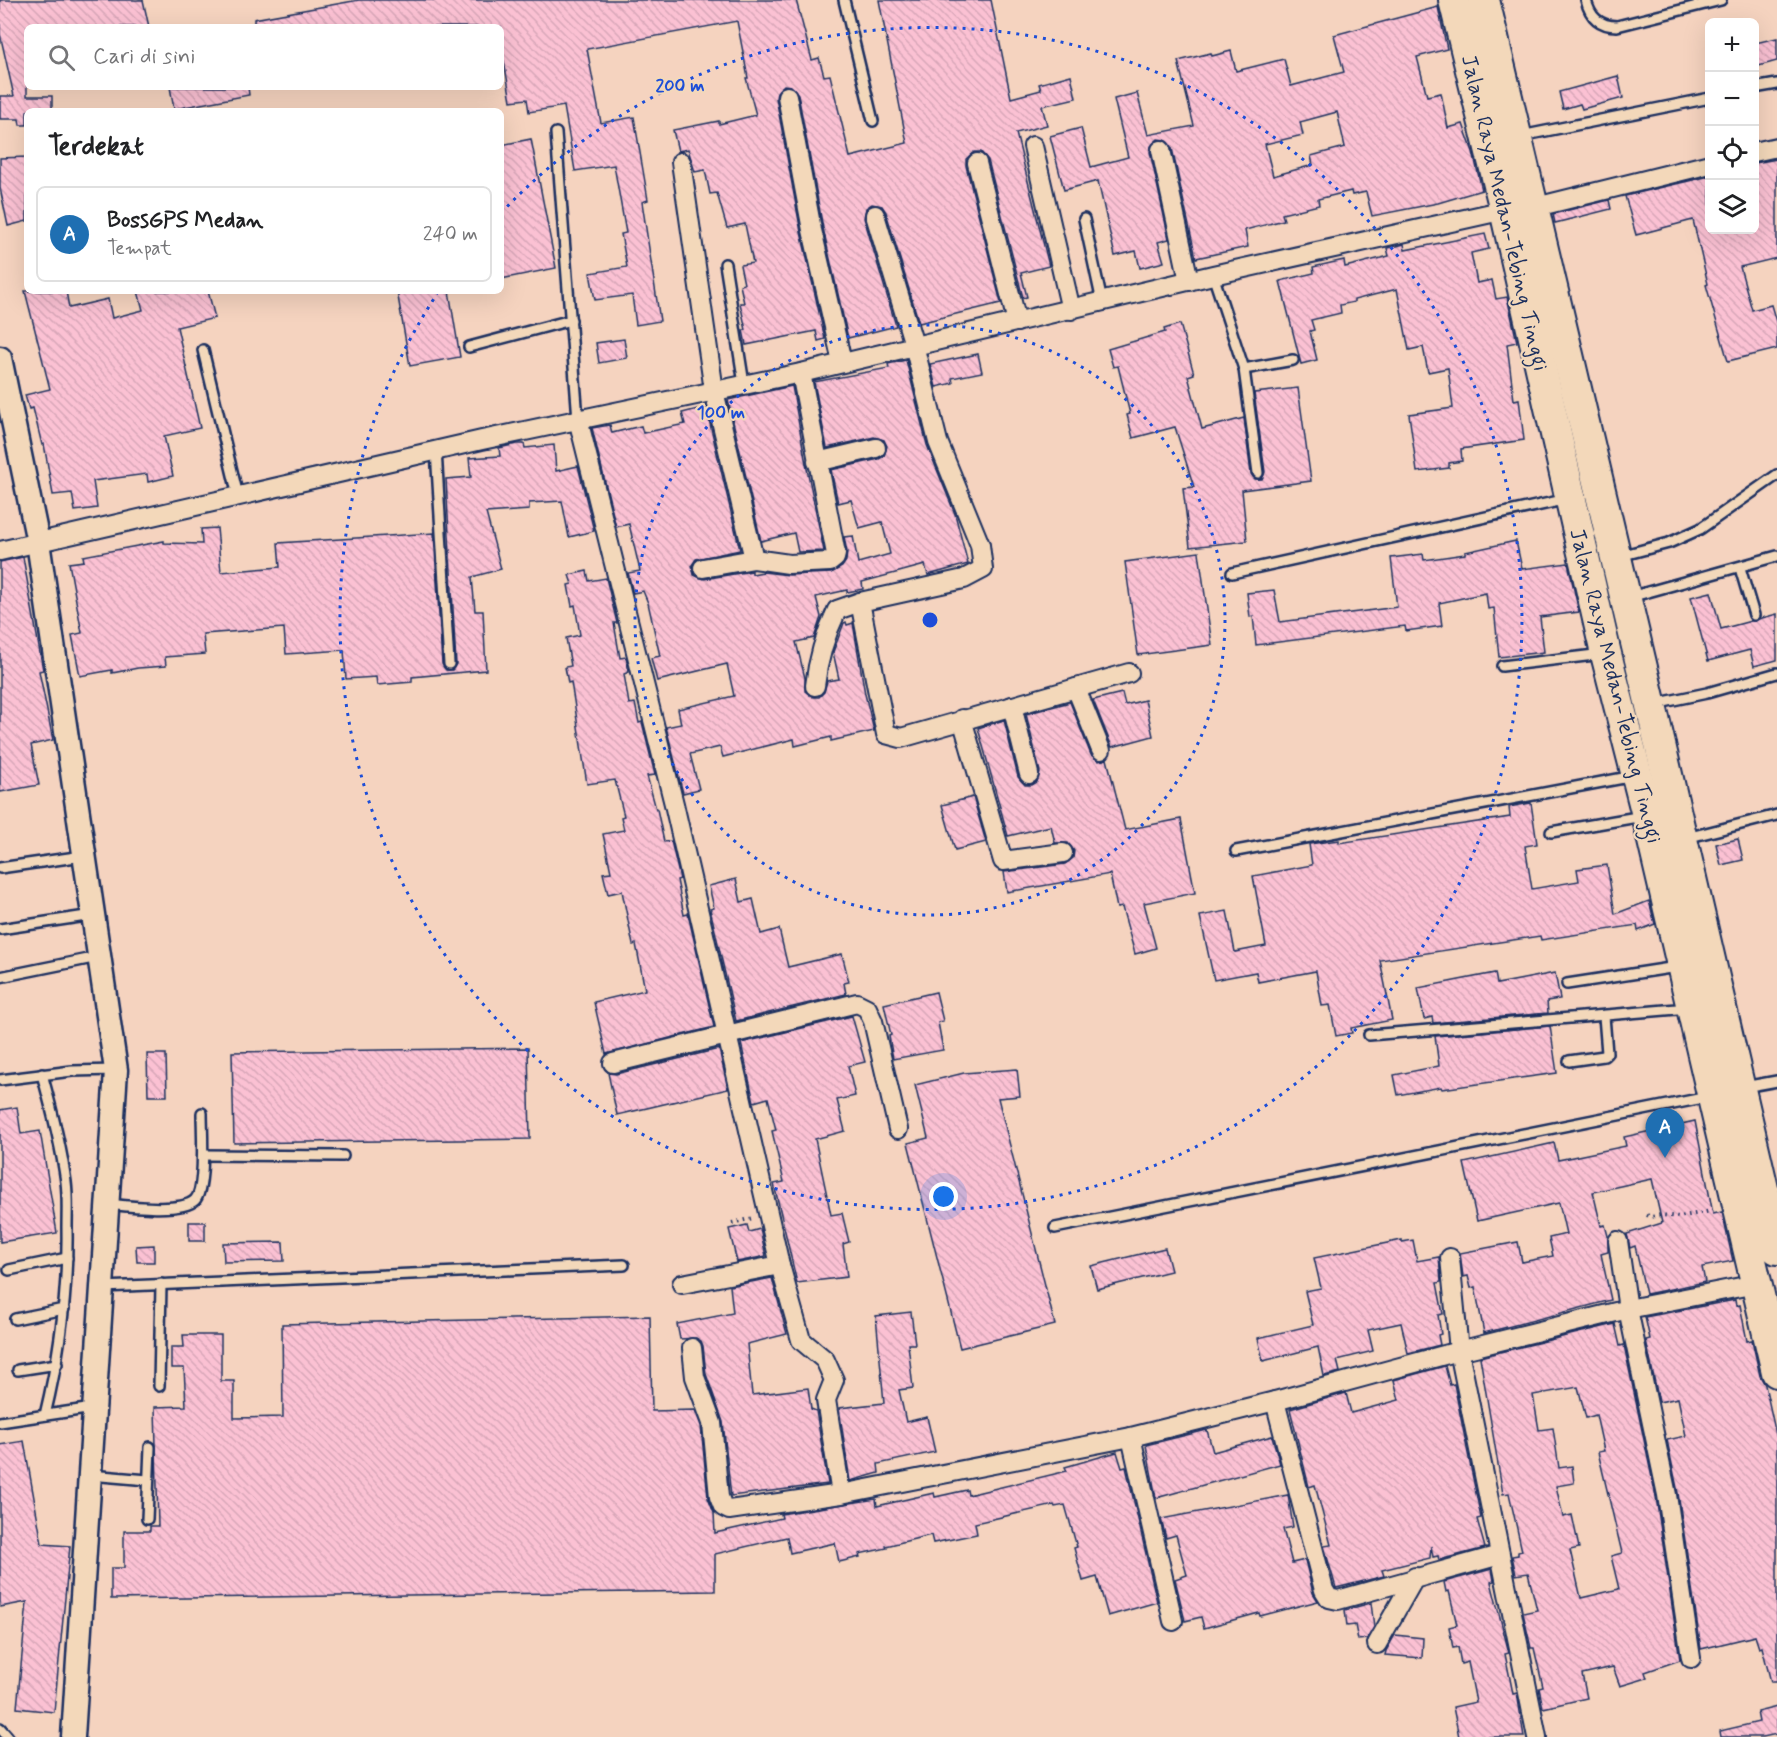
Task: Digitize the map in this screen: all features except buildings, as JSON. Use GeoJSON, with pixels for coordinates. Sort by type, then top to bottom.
{"type":"FeatureCollection","features":[{"type":"Feature","properties":{"kind":"highway","name":"Jalan Raya Medan-Tebing Tinggi"},"geometry":{"type":"LineString","coordinates":[[1454,0],[1519,209],[1625,598],[1684,838],[1727,1092],[1737,1206],[1777,1372]]}},
{"type":"Feature","properties":{"kind":"highway","name":"Jalan Raya Medan-Tebing Tinggi"},"geometry":{"type":"LineString","coordinates":[[1484,0],[1516,137],[1519,209],[1570,499],[1606,654],[1647,815],[1692,1008],[1727,1092],[1777,1249]]}},
{"type":"Feature","properties":{"kind":"street"},"geometry":{"type":"LineString","coordinates":[[787,96],[812,230],[842,362]]}},
{"type":"Feature","properties":{"kind":"street"},"geometry":{"type":"LineString","coordinates":[[1033,146],[1071,310]]}},
{"type":"Feature","properties":{"kind":"street"},"geometry":{"type":"LineString","coordinates":[[1759,151],[1777,147]]}},
{"type":"Feature","properties":{"kind":"street"},"geometry":{"type":"LineString","coordinates":[[1161,150],[1189,281]]}},
{"type":"Feature","properties":{"kind":"street"},"geometry":{"type":"LineString","coordinates":[[681,162],[714,391],[754,559]]}},
{"type":"Feature","properties":{"kind":"street"},"geometry":{"type":"LineString","coordinates":[[977,163],[1017,322]]}},
{"type":"Feature","properties":{"kind":"street"},"geometry":{"type":"LineString","coordinates":[[0,551],[436,450],[801,373],[1213,275],[1519,209],[1705,165]]}},
{"type":"Feature","properties":{"kind":"street"},"geometry":{"type":"LineString","coordinates":[[815,686],[824,637],[837,610],[860,602],[964,579],[983,569],[980,545],[938,442],[914,345],[875,215]]}},
{"type":"Feature","properties":{"kind":"street"},"geometry":{"type":"LineString","coordinates":[[0,358],[38,542],[116,1070],[73,1737]]}},
{"type":"Feature","properties":{"kind":"street"},"geometry":{"type":"LineString","coordinates":[[703,568],[754,559],[789,564],[831,562],[835,558],[801,373]]}},
{"type":"Feature","properties":{"kind":"street"},"geometry":{"type":"LineString","coordinates":[[578,419],[674,804],[780,1265],[801,1340],[825,1359],[834,1380],[826,1400],[841,1494]]}},
{"type":"Feature","properties":{"kind":"street"},"geometry":{"type":"LineString","coordinates":[[817,462],[876,448]]}},
{"type":"Feature","properties":{"kind":"street"},"geometry":{"type":"LineString","coordinates":[[860,602],[886,734],[901,738],[1129,673]]}},
{"type":"Feature","properties":{"kind":"street"},"geometry":{"type":"LineString","coordinates":[[1076,688],[1101,750]]}},
{"type":"Feature","properties":{"kind":"street"},"geometry":{"type":"LineString","coordinates":[[1012,706],[1029,774]]}},
{"type":"Feature","properties":{"kind":"street"},"geometry":{"type":"LineString","coordinates":[[962,720],[1002,861],[1063,853]]}},
{"type":"Feature","properties":{"kind":"street"},"geometry":{"type":"LineString","coordinates":[[613,1063],[850,1004],[862,1005],[873,1021],[898,1129]]}},
{"type":"Feature","properties":{"kind":"street"},"geometry":{"type":"LineString","coordinates":[[1618,1241],[1628,1309],[1667,1495],[1691,1658]]}},
{"type":"Feature","properties":{"kind":"street"},"geometry":{"type":"LineString","coordinates":[[1450,1258],[1459,1351],[1537,1737]]}},
{"type":"Feature","properties":{"kind":"street"},"geometry":{"type":"LineString","coordinates":[[682,1284],[780,1265]]}},
{"type":"Feature","properties":{"kind":"street"},"geometry":{"type":"LineString","coordinates":[[692,1348],[695,1377],[711,1423],[719,1497],[726,1509],[841,1494],[1131,1437],[1628,1309],[1756,1284]]}},
{"type":"Feature","properties":{"kind":"street"},"geometry":{"type":"LineString","coordinates":[[1275,1401],[1326,1595],[1329,1598],[1338,1600],[1500,1554]]}},
{"type":"Feature","properties":{"kind":"street"},"geometry":{"type":"LineString","coordinates":[[1131,1437],[1173,1621]]}},
{"type":"Feature","properties":{"kind":"street"},"geometry":{"type":"LineString","coordinates":[[1377,1644],[1415,1577]]}},
{"type":"Feature","properties":{"kind":"lane"},"geometry":{"type":"LineString","coordinates":[[844,0],[873,121]]}},
{"type":"Feature","properties":{"kind":"lane"},"geometry":{"type":"LineString","coordinates":[[1586,0],[1594,18],[1607,26],[1617,26],[1721,0]]}},
{"type":"Feature","properties":{"kind":"lane"},"geometry":{"type":"LineString","coordinates":[[1759,87],[1777,84]]}},
{"type":"Feature","properties":{"kind":"lane"},"geometry":{"type":"LineString","coordinates":[[1516,137],[1705,99]]}},
{"type":"Feature","properties":{"kind":"lane"},"geometry":{"type":"LineString","coordinates":[[556,133],[578,419]]}},
{"type":"Feature","properties":{"kind":"lane"},"geometry":{"type":"LineString","coordinates":[[1084,219],[1102,302]]}},
{"type":"Feature","properties":{"kind":"lane"},"geometry":{"type":"LineString","coordinates":[[725,264],[744,384]]}},
{"type":"Feature","properties":{"kind":"lane"},"geometry":{"type":"LineString","coordinates":[[1213,275],[1244,369],[1258,473]]}},
{"type":"Feature","properties":{"kind":"lane"},"geometry":{"type":"LineString","coordinates":[[469,347],[571,320]]}},
{"type":"Feature","properties":{"kind":"lane"},"geometry":{"type":"LineString","coordinates":[[203,351],[238,496]]}},
{"type":"Feature","properties":{"kind":"lane"},"geometry":{"type":"LineString","coordinates":[[1244,369],[1293,360]]}},
{"type":"Feature","properties":{"kind":"lane"},"geometry":{"type":"LineString","coordinates":[[436,450],[449,664]]}},
{"type":"Feature","properties":{"kind":"lane"},"geometry":{"type":"LineString","coordinates":[[1614,557],[1669,543],[1700,529],[1777,475]]}},
{"type":"Feature","properties":{"kind":"lane"},"geometry":{"type":"LineString","coordinates":[[1232,573],[1570,499]]}},
{"type":"Feature","properties":{"kind":"lane"},"geometry":{"type":"LineString","coordinates":[[1625,598],[1777,556]]}},
{"type":"Feature","properties":{"kind":"lane"},"geometry":{"type":"LineString","coordinates":[[1740,568],[1754,615]]}},
{"type":"Feature","properties":{"kind":"lane"},"geometry":{"type":"LineString","coordinates":[[1502,666],[1606,654]]}},
{"type":"Feature","properties":{"kind":"lane"},"geometry":{"type":"LineString","coordinates":[[1652,705],[1707,693],[1777,673]]}},
{"type":"Feature","properties":{"kind":"lane"},"geometry":{"type":"LineString","coordinates":[[1236,851],[1636,776]]}},
{"type":"Feature","properties":{"kind":"lane"},"geometry":{"type":"LineString","coordinates":[[1551,832],[1647,815]]}},
{"type":"Feature","properties":{"kind":"lane"},"geometry":{"type":"LineString","coordinates":[[1684,838],[1777,815]]}},
{"type":"Feature","properties":{"kind":"lane"},"geometry":{"type":"LineString","coordinates":[[0,868],[83,856]]}},
{"type":"Feature","properties":{"kind":"lane"},"geometry":{"type":"LineString","coordinates":[[0,929],[93,915]]}},
{"type":"Feature","properties":{"kind":"lane"},"geometry":{"type":"LineString","coordinates":[[0,977],[100,957]]}},
{"type":"Feature","properties":{"kind":"lane"},"geometry":{"type":"LineString","coordinates":[[1567,984],[1683,966]]}},
{"type":"Feature","properties":{"kind":"lane"},"geometry":{"type":"LineString","coordinates":[[1368,1035],[1692,1008]]}},
{"type":"Feature","properties":{"kind":"lane"},"geometry":{"type":"LineString","coordinates":[[1569,1061],[1604,1056],[1607,1053],[1604,1016]]}},
{"type":"Feature","properties":{"kind":"lane"},"geometry":{"type":"LineString","coordinates":[[0,1080],[72,1071],[116,1070]]}},
{"type":"Feature","properties":{"kind":"lane"},"geometry":{"type":"LineString","coordinates":[[42,1074],[57,1126],[66,1185],[68,1258],[57,1364],[45,1415]]}},
{"type":"Feature","properties":{"kind":"lane"},"geometry":{"type":"LineString","coordinates":[[1055,1228],[1777,1081]]}},
{"type":"Feature","properties":{"kind":"lane"},"geometry":{"type":"LineString","coordinates":[[108,1204],[146,1208],[179,1206],[194,1202],[200,1194],[203,1155],[202,1113]]}},
{"type":"Feature","properties":{"kind":"lane"},"geometry":{"type":"LineString","coordinates":[[203,1155],[343,1156]]}},
{"type":"Feature","properties":{"kind":"lane"},"geometry":{"type":"LineString","coordinates":[[9,1270],[68,1258]]}},
{"type":"Feature","properties":{"kind":"lane"},"geometry":{"type":"LineString","coordinates":[[103,1287],[624,1265]]}},
{"type":"Feature","properties":{"kind":"lane"},"geometry":{"type":"LineString","coordinates":[[159,1386],[161,1284]]}},
{"type":"Feature","properties":{"kind":"lane"},"geometry":{"type":"LineString","coordinates":[[15,1319],[64,1309]]}},
{"type":"Feature","properties":{"kind":"lane"},"geometry":{"type":"LineString","coordinates":[[18,1370],[57,1364]]}},
{"type":"Feature","properties":{"kind":"lane"},"geometry":{"type":"LineString","coordinates":[[0,1422],[94,1408]]}},
{"type":"Feature","properties":{"kind":"lane"},"geometry":{"type":"LineString","coordinates":[[147,1519],[150,1447]]}},
{"type":"Feature","properties":{"kind":"lane"},"geometry":{"type":"LineString","coordinates":[[90,1475],[148,1480]]}},
{"type":"Feature","properties":{"kind":"lane"},"geometry":{"type":"LineString","coordinates":[[0,1729],[8,1737]]}},
{"type":"Feature","properties":{"kind":"path"},"geometry":{"type":"LineString","coordinates":[[1647,1215],[1679,1217],[1737,1206]]}},
{"type":"Feature","properties":{"kind":"place","name":"BossGPS Medan"},"geometry":{"type":"Point","coordinates":[1665,1158]}}]}
